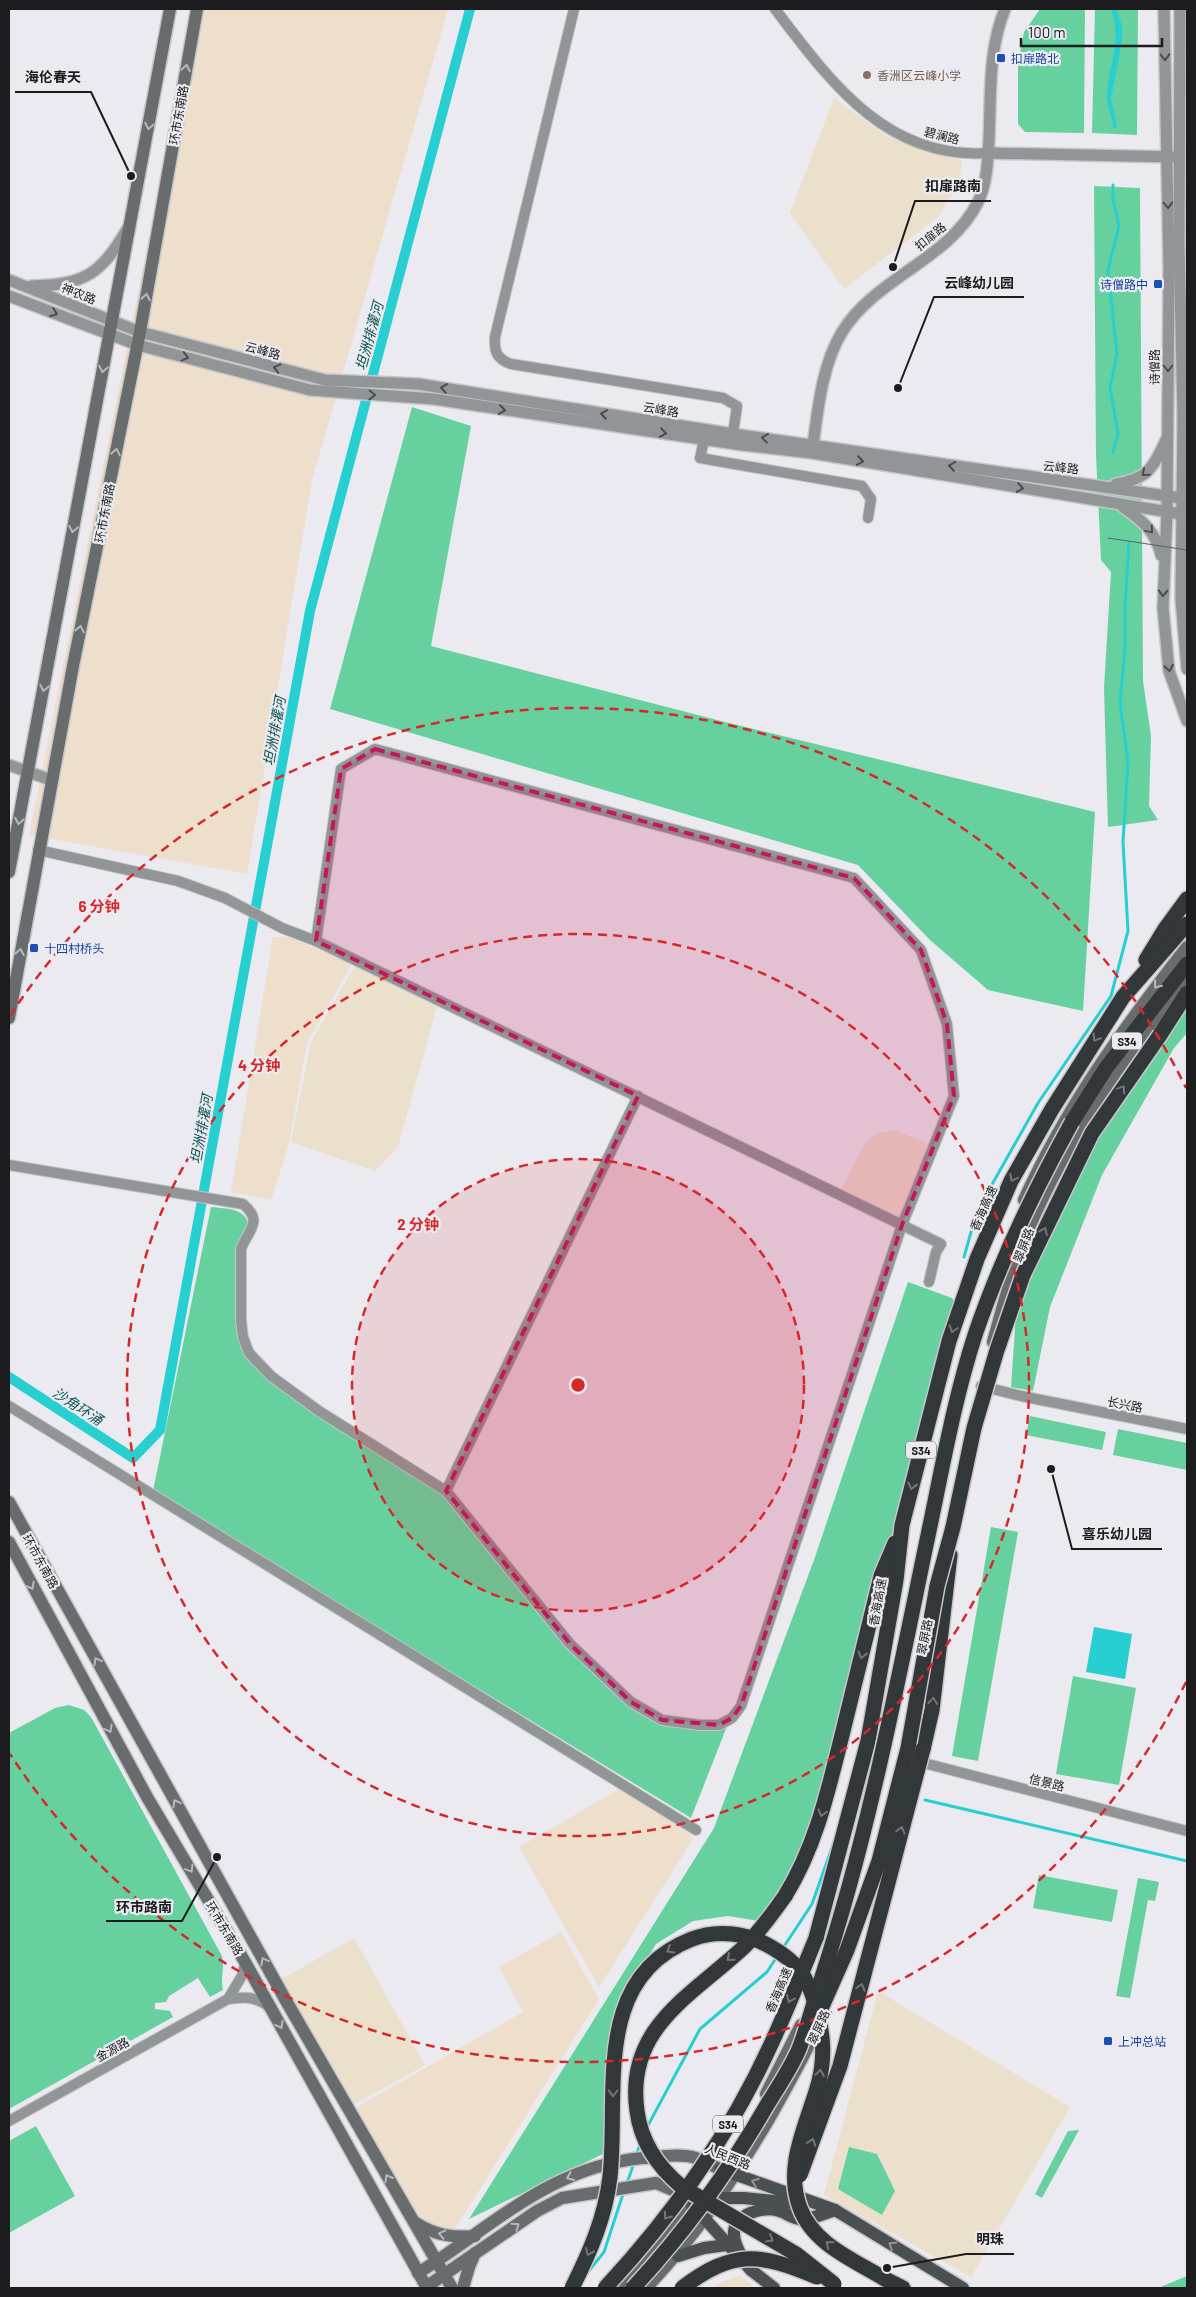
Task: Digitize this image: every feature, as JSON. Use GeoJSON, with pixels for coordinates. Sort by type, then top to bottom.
{"type":"FeatureCollection","features":[{"type":"Feature","properties":{"kind":"highway"},"geometry":{"type":"LineString","coordinates":[[1123,997],[1165,929],[1187,900]]}},
{"type":"Feature","properties":{"kind":"highway","name":"香海高速"},"geometry":{"type":"LineString","coordinates":[[605,2288],[652,2236],[721,2137],[773,2041],[816,1938],[868,1741],[896,1580],[902,1526],[949,1341],[977,1259],[1011,1181],[1052,1109],[1123,997],[1187,924]]}},
{"type":"Feature","properties":{"kind":"highway","name":"S34"},"geometry":{"type":"LineString","coordinates":[[633,2288],[659,2260],[720,2182],[741,2151],[798,2052],[833,1944],[854,1869],[889,1722],[952,1424],[974,1338],[1000,1267],[1034,1191],[1072,1122],[1106,1068],[1187,964]]}},
{"type":"Feature","properties":{"kind":"highway"},"geometry":{"type":"LineString","coordinates":[[798,2052],[821,2010],[843,1958],[879,1861],[908,1748],[937,1586],[953,1527],[974,1428],[997,1350],[1023,1275],[1092,1133],[1187,993]]}},
{"type":"Feature","properties":{"kind":"highway"},"geometry":{"type":"LineString","coordinates":[[1160,1035],[1187,1008]]}},
{"type":"Feature","properties":{"kind":"highway"},"geometry":{"type":"LineString","coordinates":[[838,2286],[796,2254],[682,2187],[669,2176],[649,2149],[642,2132],[636,2102],[635,2079],[644,2049],[654,2030],[682,1998],[745,1945],[765,1923],[798,1877],[812,1845],[824,1806],[881,1576],[902,1526]]}},
{"type":"Feature","properties":{"kind":"highway"},"geometry":{"type":"LineString","coordinates":[[796,2188],[840,2066],[932,1710],[953,1527]]}},
{"type":"Feature","properties":{"kind":"highway"},"geometry":{"type":"LineString","coordinates":[[572,2288],[591,2250],[605,2211],[610,2176],[614,2052],[623,2009],[634,1986],[648,1967],[664,1953],[681,1943],[700,1936],[716,1934],[737,1934],[761,1941],[792,1961],[808,1983],[823,2032],[823,2059],[818,2084],[801,2133],[796,2158],[796,2188],[800,2208],[810,2225],[827,2245],[902,2288]]}},
{"type":"Feature","properties":{"kind":"highway"},"geometry":{"type":"LineString","coordinates":[[682,2288],[720,2265],[754,2257],[769,2259],[838,2286]]}},
{"type":"Feature","properties":{"kind":"main road"},"geometry":{"type":"LineString","coordinates":[[9,872],[29,773],[170,9]]}},
{"type":"Feature","properties":{"kind":"main road","name":"环市东南路"},"geometry":{"type":"LineString","coordinates":[[9,1018],[51,780],[138,345],[197,9]]}},
{"type":"Feature","properties":{"kind":"main road","name":"翠屏路"},"geometry":{"type":"LineString","coordinates":[[692,2205],[720,2169],[750,2123],[790,2050],[823,1976],[846,1915],[884,1755],[918,1559],[955,1392],[970,1337],[1000,1251],[1066,1115],[1104,1058],[1187,947]]}},
{"type":"Feature","properties":{"kind":"main road","name":"翠屏路"},"geometry":{"type":"LineString","coordinates":[[646,2288],[678,2256],[736,2175],[804,2058],[835,1989],[862,1914],[900,1757],[969,1428],[1009,1281],[1035,1212],[1080,1126],[1126,1057],[1187,980]]}},
{"type":"Feature","properties":{"kind":"main road","name":"环市东南路"},"geometry":{"type":"LineString","coordinates":[[9,1502],[281,1991],[452,2288]]}},
{"type":"Feature","properties":{"kind":"main road","name":"环市东南路"},"geometry":{"type":"LineString","coordinates":[[9,1542],[72,1662],[147,1797],[245,1962],[426,2287]]}},
{"type":"Feature","properties":{"kind":"main road","name":"人民西路"},"geometry":{"type":"LineString","coordinates":[[418,2273],[475,2236],[528,2198],[573,2175],[616,2161],[672,2156],[695,2158],[736,2175],[835,2210],[964,2288]]}},
{"type":"Feature","properties":{"kind":"main road"},"geometry":{"type":"LineString","coordinates":[[426,2287],[537,2212],[562,2198],[656,2183],[675,2191],[692,2205],[750,2270],[774,2288]]}},
{"type":"Feature","properties":{"kind":"main road"},"geometry":{"type":"LineString","coordinates":[[620,2288],[662,2243],[692,2205],[720,2198],[812,2203]]}},
{"type":"Feature","properties":{"kind":"main road"},"geometry":{"type":"LineString","coordinates":[[750,2270],[738,2249],[734,2237],[734,2229],[742,2218],[753,2212],[768,2209],[779,2211],[792,2218],[802,2219],[819,2216],[835,2210]]}},
{"type":"Feature","properties":{"kind":"main road"},"geometry":{"type":"LineString","coordinates":[[412,2220],[428,2230],[444,2236],[475,2236]]}},
{"type":"Feature","properties":{"kind":"main road"},"geometry":{"type":"LineString","coordinates":[[678,2256],[704,2248],[727,2245]]}},
{"type":"Feature","properties":{"kind":"main road"},"geometry":{"type":"LineString","coordinates":[[463,2288],[469,2267],[476,2253]]}},
{"type":"Feature","properties":{"kind":"street"},"geometry":{"type":"LineString","coordinates":[[574,9],[497,328],[494,348],[499,358],[511,364],[723,398],[737,406],[733,434]]}},
{"type":"Feature","properties":{"kind":"street","name":"碧澜路"},"geometry":{"type":"LineString","coordinates":[[775,9],[827,77],[854,102],[880,122],[916,143],[958,154],[1184,157]]}},
{"type":"Feature","properties":{"kind":"street","name":"扣扉路"},"geometry":{"type":"LineString","coordinates":[[812,449],[826,370],[834,346],[843,331],[868,301],[940,247],[962,227],[973,211],[983,189],[988,153],[994,44],[1005,9]]}},
{"type":"Feature","properties":{"kind":"street","name":"诗僧路"},"geometry":{"type":"LineString","coordinates":[[1164,9],[1167,157],[1168,436],[1163,608],[1169,671],[1187,721]]}},
{"type":"Feature","properties":{"kind":"street"},"geometry":{"type":"LineString","coordinates":[[1180,9],[1184,157],[1179,246],[1183,432],[1181,574],[1187,669]]}},
{"type":"Feature","properties":{"kind":"street"},"geometry":{"type":"LineString","coordinates":[[24,286],[57,285],[84,278],[102,266],[115,250],[130,224]]}},
{"type":"Feature","properties":{"kind":"street","name":"神农路"},"geometry":{"type":"LineString","coordinates":[[9,280],[140,332]]}},
{"type":"Feature","properties":{"kind":"street"},"geometry":{"type":"LineString","coordinates":[[9,296],[138,345]]}},
{"type":"Feature","properties":{"kind":"street","name":"云峰路"},"geometry":{"type":"LineString","coordinates":[[140,332],[325,380],[418,384],[733,434],[1120,505],[1181,514]]}},
{"type":"Feature","properties":{"kind":"street","name":"云峰路"},"geometry":{"type":"LineString","coordinates":[[138,345],[325,393],[419,398],[704,440],[812,449],[1104,486],[1181,498]]}},
{"type":"Feature","properties":{"kind":"street"},"geometry":{"type":"LineString","coordinates":[[1183,432],[1187,449]]}},
{"type":"Feature","properties":{"kind":"street"},"geometry":{"type":"LineString","coordinates":[[1104,486],[1142,477],[1154,464],[1168,436]]}},
{"type":"Feature","properties":{"kind":"street"},"geometry":{"type":"LineString","coordinates":[[704,440],[700,458],[856,484],[867,491],[872,499],[869,513]]}},
{"type":"Feature","properties":{"kind":"street"},"geometry":{"type":"LineString","coordinates":[[1120,505],[1139,518],[1155,535],[1164,566]]}},
{"type":"Feature","properties":{"kind":"street"},"geometry":{"type":"LineString","coordinates":[[1181,574],[1187,562]]}},
{"type":"Feature","properties":{"kind":"street"},"geometry":{"type":"LineString","coordinates":[[9,1165],[243,1204],[250,1210],[254,1219],[254,1229],[244,1240],[241,1249],[241,1320],[243,1337],[249,1353],[271,1376],[318,1411],[446,1491],[570,1644],[631,1702],[662,1720],[719,1725],[732,1718],[744,1696],[902,1224],[954,1096],[947,1024],[921,950],[854,878],[375,749],[341,769],[316,941]]}},
{"type":"Feature","properties":{"kind":"street"},"geometry":{"type":"LineString","coordinates":[[9,765],[51,780]]}},
{"type":"Feature","properties":{"kind":"street"},"geometry":{"type":"LineString","coordinates":[[38,850],[178,881],[225,898],[282,928],[316,941],[638,1096],[941,1244],[936,1252],[929,1282]]}},
{"type":"Feature","properties":{"kind":"street"},"geometry":{"type":"LineString","coordinates":[[446,1491],[638,1096]]}},
{"type":"Feature","properties":{"kind":"street","name":"长兴路"},"geometry":{"type":"LineString","coordinates":[[981,1386],[1187,1429]]}},
{"type":"Feature","properties":{"kind":"street"},"geometry":{"type":"LineString","coordinates":[[9,1406],[696,1830]]}},
{"type":"Feature","properties":{"kind":"street","name":"信景路"},"geometry":{"type":"LineString","coordinates":[[900,1757],[1187,1831]]}},
{"type":"Feature","properties":{"kind":"street"},"geometry":{"type":"LineString","coordinates":[[228,1999],[243,1974],[245,1962]]}},
{"type":"Feature","properties":{"kind":"street"},"geometry":{"type":"LineString","coordinates":[[228,1999],[257,1998],[268,2006]]}},
{"type":"Feature","properties":{"kind":"street","name":"金源路"},"geometry":{"type":"LineString","coordinates":[[9,2121],[228,1999]]}},
{"type":"Feature","properties":{"kind":"highlighted area"},"geometry":{"type":"Polygon","coordinates":[[[375,749],[854,878],[921,950],[947,1024],[954,1096],[902,1225],[741,1706],[732,1718],[719,1725],[662,1720],[631,1702],[570,1644],[446,1491],[638,1096],[316,941],[341,769],[375,749]]]}},
{"type":"Feature","properties":{"kind":"shaded area"},"geometry":{"type":"Polygon","coordinates":[[[195,9],[448,9],[312,480],[247,874],[29,835],[195,9]]]}},
{"type":"Feature","properties":{"kind":"shaded area"},"geometry":{"type":"Polygon","coordinates":[[[834,98],[886,136],[940,156],[962,160],[960,175],[952,195],[938,217],[844,289],[790,213],[834,98]]]}},
{"type":"Feature","properties":{"kind":"shaded area"},"geometry":{"type":"Polygon","coordinates":[[[273,937],[289,937],[352,964],[307,1043],[289,1144],[271,1200],[231,1192],[273,937]]]}},
{"type":"Feature","properties":{"kind":"shaded area"},"geometry":{"type":"Polygon","coordinates":[[[355,966],[437,1006],[398,1147],[375,1171],[291,1142],[311,1042],[355,966]]]}},
{"type":"Feature","properties":{"kind":"shaded area"},"geometry":{"type":"Polygon","coordinates":[[[894,1130],[931,1145],[902,1221],[841,1190],[866,1142],[878,1133],[894,1130]]]}},
{"type":"Feature","properties":{"kind":"shaded area"},"geometry":{"type":"Polygon","coordinates":[[[621,1788],[690,1834],[693,1839],[599,1987],[519,1847],[621,1788]]]}},
{"type":"Feature","properties":{"kind":"shaded area"},"geometry":{"type":"Polygon","coordinates":[[[561,1932],[599,1999],[451,2235],[417,2225],[352,2110],[523,2012],[499,1967],[561,1932]]]}},
{"type":"Feature","properties":{"kind":"shaded area"},"geometry":{"type":"Polygon","coordinates":[[[354,1938],[425,2065],[351,2106],[280,1980],[354,1938]]]}},
{"type":"Feature","properties":{"kind":"shaded area"},"geometry":{"type":"Polygon","coordinates":[[[878,1991],[1070,2107],[971,2277],[824,2195],[878,1991]]]}},
{"type":"Feature","properties":{"kind":"shaded area"},"geometry":{"type":"Polygon","coordinates":[[[741,2276],[755,2288],[712,2288],[723,2281],[741,2276]]]}},
{"type":"Feature","properties":{"kind":"green space"},"geometry":{"type":"Polygon","coordinates":[[[1040,9],[1085,9],[1084,133],[1025,132],[1018,124],[1018,63],[1024,32],[1040,9]]]}},
{"type":"Feature","properties":{"kind":"green space"},"geometry":{"type":"Polygon","coordinates":[[[1095,9],[1138,9],[1137,135],[1092,133],[1095,9]]]}},
{"type":"Feature","properties":{"kind":"green space"},"geometry":{"type":"Polygon","coordinates":[[[1094,186],[1140,188],[1143,681],[1151,736],[1149,806],[1158,820],[1108,827],[1104,688],[1111,572],[1101,560],[1096,455],[1094,186]]]}},
{"type":"Feature","properties":{"kind":"green space"},"geometry":{"type":"Polygon","coordinates":[[[412,407],[471,426],[431,646],[725,722],[1095,812],[1083,1011],[988,990],[930,940],[858,865],[330,709],[412,407]]]}},
{"type":"Feature","properties":{"kind":"green space"},"geometry":{"type":"Polygon","coordinates":[[[1187,997],[1187,1033],[1174,1048],[1102,1175],[1050,1307],[1033,1391],[1011,1387],[1018,1285],[1088,1136],[1187,997]]]}},
{"type":"Feature","properties":{"kind":"green space"},"geometry":{"type":"Polygon","coordinates":[[[211,1207],[235,1210],[244,1216],[247,1221],[249,1228],[242,1238],[247,1356],[267,1379],[442,1495],[566,1648],[628,1706],[661,1725],[719,1729],[729,1721],[691,1818],[153,1491],[211,1207]]]}},
{"type":"Feature","properties":{"kind":"green space"},"geometry":{"type":"Polygon","coordinates":[[[908,1282],[952,1298],[955,1303],[848,1710],[791,1887],[759,1921],[728,1916],[693,1921],[656,1944],[624,1995],[606,2084],[607,2152],[469,2219],[714,1828],[814,1560],[908,1282]]]}},
{"type":"Feature","properties":{"kind":"green space"},"geometry":{"type":"Polygon","coordinates":[[[1030,1416],[1106,1432],[1102,1450],[1026,1435],[1030,1416]]]}},
{"type":"Feature","properties":{"kind":"green space"},"geometry":{"type":"Polygon","coordinates":[[[1118,1429],[1187,1443],[1187,1470],[1113,1455],[1118,1429]]]}},
{"type":"Feature","properties":{"kind":"green space"},"geometry":{"type":"Polygon","coordinates":[[[991,1527],[1018,1532],[978,1761],[952,1756],[991,1527]]]}},
{"type":"Feature","properties":{"kind":"green space"},"geometry":{"type":"Polygon","coordinates":[[[1073,1676],[1136,1688],[1119,1785],[1056,1774],[1073,1676]]]}},
{"type":"Feature","properties":{"kind":"green space"},"geometry":{"type":"Polygon","coordinates":[[[69,1705],[84,1710],[91,1717],[222,1956],[223,1990],[210,1997],[198,1978],[169,1996],[166,2002],[155,2003],[155,2009],[170,2011],[173,2017],[9,2109],[9,1733],[55,1708],[69,1705]]]}},
{"type":"Feature","properties":{"kind":"green space"},"geometry":{"type":"Polygon","coordinates":[[[1039,1875],[1118,1890],[1112,1922],[1033,1908],[1039,1875]]]}},
{"type":"Feature","properties":{"kind":"green space"},"geometry":{"type":"Polygon","coordinates":[[[1138,1878],[1159,1882],[1155,1901],[1148,1900],[1130,1998],[1116,1996],[1138,1878]]]}},
{"type":"Feature","properties":{"kind":"green space"},"geometry":{"type":"Polygon","coordinates":[[[36,2126],[75,2196],[9,2233],[9,2141],[36,2126]]]}},
{"type":"Feature","properties":{"kind":"green space"},"geometry":{"type":"Polygon","coordinates":[[[1079,2130],[1042,2198],[1035,2194],[1068,2131],[1079,2130]]]}},
{"type":"Feature","properties":{"kind":"green space"},"geometry":{"type":"Polygon","coordinates":[[[849,2147],[877,2154],[895,2191],[882,2215],[838,2189],[849,2147]]]}},
{"type":"Feature","properties":{"kind":"green space"},"geometry":{"type":"Polygon","coordinates":[[[1187,2276],[1187,2288],[1158,2288],[1187,2276]]]}},
{"type":"Feature","properties":{"kind":"water"},"geometry":{"type":"Polygon","coordinates":[[[1111,9],[1116,9],[1122,26],[1122,42],[1111,98],[1117,128],[1113,128],[1107,102],[1116,33],[1111,9]]]}},
{"type":"Feature","properties":{"kind":"water"},"geometry":{"type":"Polygon","coordinates":[[[1094,1627],[1132,1634],[1125,1679],[1086,1672],[1094,1627]]]}},
{"type":"Feature","properties":{"kind":"waterway","name":"坦洲排灌河"},"geometry":{"type":"LineString","coordinates":[[9,1377],[133,1458],[160,1430],[310,611],[470,9]]}},
{"type":"Feature","properties":{"kind":"waterway"},"geometry":{"type":"LineString","coordinates":[[1113,185],[1113,199],[1119,226],[1108,270],[1117,354],[1110,388],[1118,434],[1113,452]]}},
{"type":"Feature","properties":{"kind":"waterway"},"geometry":{"type":"LineString","coordinates":[[964,1257],[977,1211],[1038,1103],[1111,996],[1128,931],[1123,842],[1128,762],[1120,703],[1125,648],[1125,606],[1129,543]]}},
{"type":"Feature","properties":{"kind":"waterway"},"geometry":{"type":"LineString","coordinates":[[925,1800],[1187,1861]]}},
{"type":"Feature","properties":{"kind":"waterway"},"geometry":{"type":"LineString","coordinates":[[783,1948],[812,1904],[834,1842]]}},
{"type":"Feature","properties":{"kind":"waterway"},"geometry":{"type":"LineString","coordinates":[[646,2129],[700,2029],[767,1972],[778,1955]]}},
{"type":"Feature","properties":{"kind":"waterway"},"geometry":{"type":"LineString","coordinates":[[636,2155],[641,2142]]}},
{"type":"Feature","properties":{"kind":"waterway"},"geometry":{"type":"LineString","coordinates":[[627,2183],[634,2163]]}},
{"type":"Feature","properties":{"kind":"waterway"},"geometry":{"type":"LineString","coordinates":[[587,2273],[604,2252],[624,2191]]}},
{"type":"Feature","properties":{"kind":"tram line"},"geometry":{"type":"LineString","coordinates":[[1108,538],[1187,550]]}},
{"type":"Feature","properties":{"kind":"place","name":"扣扉路北"},"geometry":{"type":"Point","coordinates":[1001,58]}},
{"type":"Feature","properties":{"kind":"place","name":"香洲区云峰小学"},"geometry":{"type":"Point","coordinates":[867,75]}},
{"type":"Feature","properties":{"kind":"place","name":"海伦春天"},"geometry":{"type":"Point","coordinates":[131,176]}},
{"type":"Feature","properties":{"kind":"place","name":"扣扉路南"},"geometry":{"type":"Point","coordinates":[893,267]}},
{"type":"Feature","properties":{"kind":"place","name":"诗僧路中"},"geometry":{"type":"Point","coordinates":[1158,284]}},
{"type":"Feature","properties":{"kind":"place","name":"云峰幼儿园"},"geometry":{"type":"Point","coordinates":[898,388]}},
{"type":"Feature","properties":{"kind":"place","name":"十四村桥头"},"geometry":{"type":"Point","coordinates":[34,948]}},
{"type":"Feature","properties":{"kind":"place","name":"喜乐幼儿园"},"geometry":{"type":"Point","coordinates":[1051,1469]}},
{"type":"Feature","properties":{"kind":"place","name":"环市路南"},"geometry":{"type":"Point","coordinates":[217,1857]}},
{"type":"Feature","properties":{"kind":"place","name":"上冲总站"},"geometry":{"type":"Point","coordinates":[1108,2041]}},
{"type":"Feature","properties":{"kind":"place","name":"明珠"},"geometry":{"type":"Point","coordinates":[887,2268]}},
{"type":"Feature","properties":{"kind":"water label","name":"沙角环涌"},"geometry":{"type":"Point","coordinates":[78,1406]}}]}
